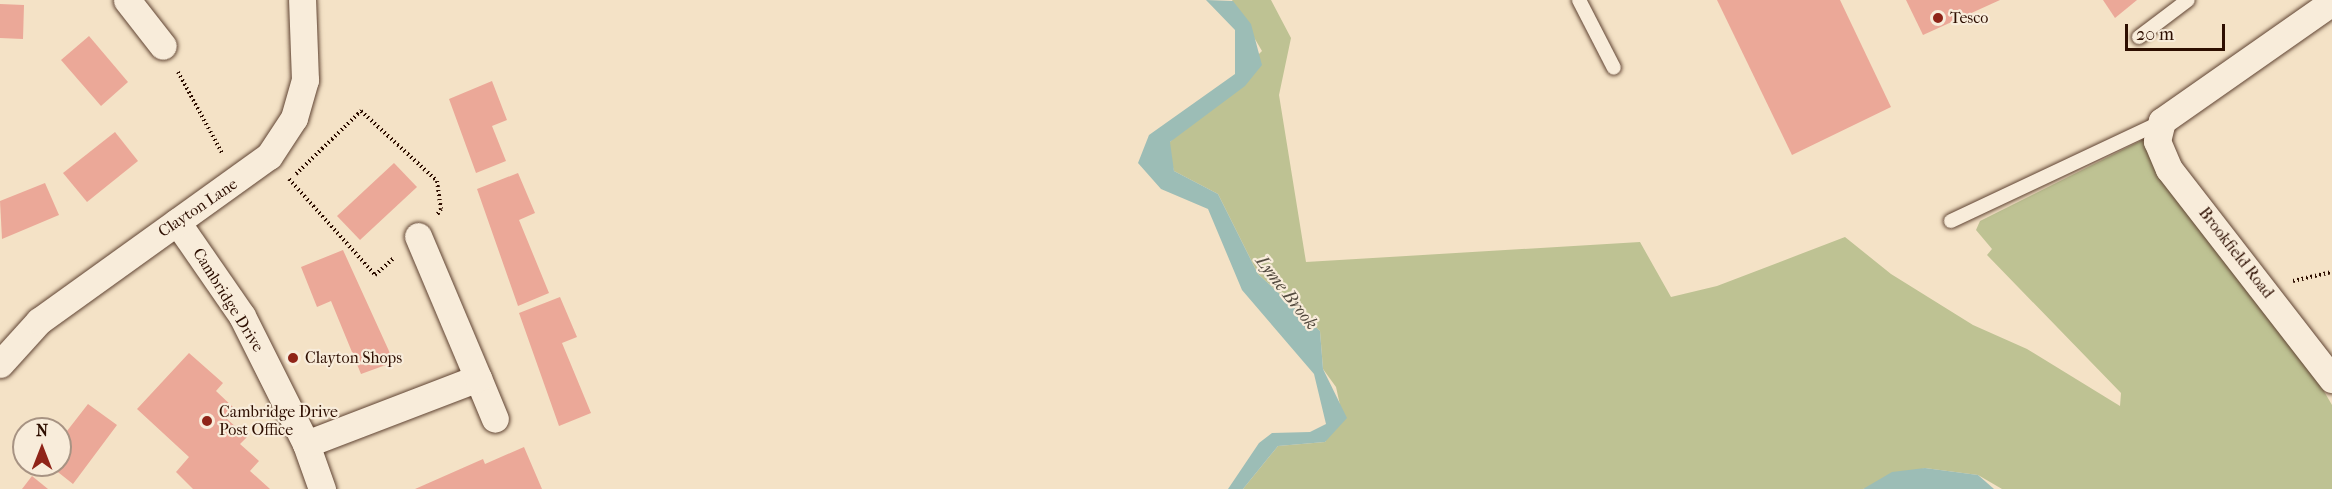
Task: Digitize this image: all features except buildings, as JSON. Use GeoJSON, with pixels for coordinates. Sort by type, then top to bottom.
{"type":"FeatureCollection","features":[{"type":"Feature","properties":{"kind":"street"},"geometry":{"type":"LineString","coordinates":[[127,0],[163,46]]}},
{"type":"Feature","properties":{"kind":"street","name":"Clayton Lane"},"geometry":{"type":"LineString","coordinates":[[0,364],[39,321],[177,222],[239,182],[269,156],[294,118],[305,80],[302,0]]}},
{"type":"Feature","properties":{"kind":"street"},"geometry":{"type":"LineString","coordinates":[[2162,121],[2332,2]]}},
{"type":"Feature","properties":{"kind":"street","name":"Brookfield Road"},"geometry":{"type":"LineString","coordinates":[[2162,121],[2157,141],[2169,169],[2332,379]]}},
{"type":"Feature","properties":{"kind":"street","name":"Cambridge Drive"},"geometry":{"type":"LineString","coordinates":[[177,222],[242,316],[306,444],[322,489]]}},
{"type":"Feature","properties":{"kind":"street"},"geometry":{"type":"LineString","coordinates":[[418,236],[495,419]]}},
{"type":"Feature","properties":{"kind":"street"},"geometry":{"type":"LineString","coordinates":[[306,444],[478,378]]}},
{"type":"Feature","properties":{"kind":"lane"},"geometry":{"type":"LineString","coordinates":[[1579,0],[1614,68]]}},
{"type":"Feature","properties":{"kind":"lane"},"geometry":{"type":"LineString","coordinates":[[2139,37],[2188,0]]}},
{"type":"Feature","properties":{"kind":"lane"},"geometry":{"type":"LineString","coordinates":[[1951,221],[2162,121]]}},
{"type":"Feature","properties":{"kind":"path"},"geometry":{"type":"LineString","coordinates":[[163,46],[239,182]]}},
{"type":"Feature","properties":{"kind":"path"},"geometry":{"type":"LineString","coordinates":[[269,156],[290,180],[375,275],[418,236],[441,209],[437,182],[361,111],[290,180]]}},
{"type":"Feature","properties":{"kind":"path"},"geometry":{"type":"LineString","coordinates":[[2263,288],[2332,272]]}},
{"type":"Feature","properties":{"kind":"green space"},"geometry":{"type":"Polygon","coordinates":[[[1232,0],[1271,0],[1291,38],[1279,95],[1306,262],[1640,242],[1671,297],[1717,286],[1845,237],[1891,274],[1973,325],[2027,349],[2120,406],[2121,393],[1987,255],[1992,249],[1976,230],[1980,221],[2144,139],[2167,180],[2311,369],[2332,405],[2332,489],[2002,489],[1978,475],[1925,468],[1863,489],[1243,489],[1278,446],[1325,442],[1342,414],[1336,387],[1323,369],[1320,331],[1258,274],[1218,194],[1174,171],[1170,156],[1170,142],[1262,51],[1232,0]]]}},
{"type":"Feature","properties":{"kind":"water"},"geometry":{"type":"Polygon","coordinates":[[[1206,0],[1233,1],[1251,24],[1262,65],[1245,86],[1170,142],[1174,171],[1218,194],[1258,274],[1320,331],[1323,369],[1347,418],[1325,442],[1278,446],[1243,489],[1228,489],[1259,443],[1272,433],[1310,432],[1326,424],[1314,374],[1242,290],[1208,209],[1161,189],[1138,163],[1149,135],[1235,74],[1235,30],[1206,0]]]}},
{"type":"Feature","properties":{"kind":"water"},"geometry":{"type":"Polygon","coordinates":[[[1925,468],[1978,475],[1994,489],[1863,489],[1892,472],[1925,468]]]}},
{"type":"Feature","properties":{"kind":"place","name":"Tesco"},"geometry":{"type":"Point","coordinates":[1938,18]}},
{"type":"Feature","properties":{"kind":"place","name":"Clayton Shops"},"geometry":{"type":"Point","coordinates":[293,358]}},
{"type":"Feature","properties":{"kind":"place","name":"Cambridge Drive Post Office"},"geometry":{"type":"Point","coordinates":[207,421]}},
{"type":"Feature","properties":{"kind":"water label","name":"Lyme Brook"},"geometry":{"type":"Point","coordinates":[1286,293]}}]}
